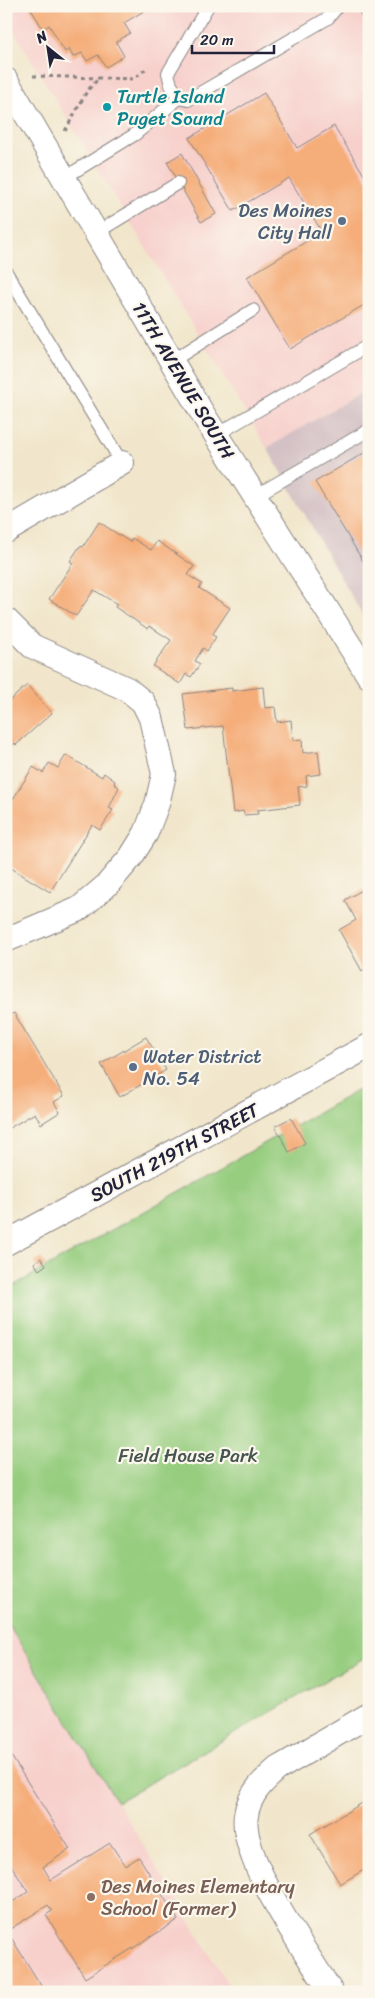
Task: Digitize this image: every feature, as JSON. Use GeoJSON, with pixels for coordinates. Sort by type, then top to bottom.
{"type":"FeatureCollection","features":[{"type":"Feature","properties":{"kind":"street","name":"11TH AVENUE SOUTH"},"geometry":{"type":"LineString","coordinates":[[16,78],[64,178],[96,233],[216,435],[368,673]]}},
{"type":"Feature","properties":{"kind":"street"},"geometry":{"type":"LineString","coordinates":[[8,527],[122,463]]}},
{"type":"Feature","properties":{"kind":"street"},"geometry":{"type":"LineString","coordinates":[[6,620],[32,646],[127,689],[143,702],[151,718],[164,774],[157,804],[146,833],[131,857],[107,885],[79,909],[6,940]]}},
{"type":"Feature","properties":{"kind":"street","name":"SOUTH 219TH STREET"},"geometry":{"type":"LineString","coordinates":[[6,1243],[369,1046]]}},
{"type":"Feature","properties":{"kind":"street"},"geometry":{"type":"LineString","coordinates":[[331,1992],[269,1890],[253,1858],[246,1832],[246,1815],[253,1795],[265,1780],[278,1769],[369,1715]]}},
{"type":"Feature","properties":{"kind":"lane"},"geometry":{"type":"LineString","coordinates":[[208,6],[168,73],[171,85],[179,98],[188,100],[328,18],[338,6]]}},
{"type":"Feature","properties":{"kind":"lane"},"geometry":{"type":"LineString","coordinates":[[363,6],[369,16]]}},
{"type":"Feature","properties":{"kind":"lane"},"geometry":{"type":"LineString","coordinates":[[64,178],[134,135],[179,98]]}},
{"type":"Feature","properties":{"kind":"lane"},"geometry":{"type":"LineString","coordinates":[[96,233],[178,183]]}},
{"type":"Feature","properties":{"kind":"lane"},"geometry":{"type":"LineString","coordinates":[[6,272],[122,463]]}},
{"type":"Feature","properties":{"kind":"lane"},"geometry":{"type":"LineString","coordinates":[[172,361],[253,310]]}},
{"type":"Feature","properties":{"kind":"lane"},"geometry":{"type":"LineString","coordinates":[[216,435],[369,344]]}},
{"type":"Feature","properties":{"kind":"lane"},"geometry":{"type":"LineString","coordinates":[[255,496],[369,430]]}},
{"type":"Feature","properties":{"kind":"path"},"geometry":{"type":"LineString","coordinates":[[16,78],[134,78],[146,70],[150,63]]}},
{"type":"Feature","properties":{"kind":"path"},"geometry":{"type":"LineString","coordinates":[[62,136],[87,91],[99,78]]}},
{"type":"Feature","properties":{"kind":"shaded area"},"geometry":{"type":"Polygon","coordinates":[[[6,6],[369,6],[369,388],[267,448],[6,18],[6,6]]]}},
{"type":"Feature","properties":{"kind":"shaded area"},"geometry":{"type":"Polygon","coordinates":[[[369,388],[369,627],[267,448],[369,388]]]}},
{"type":"Feature","properties":{"kind":"shaded area","name":"Des Moines Elementary School (Former)"},"geometry":{"type":"Polygon","coordinates":[[[6,1620],[117,1802],[233,1992],[6,1992],[6,1620]]]}},
{"type":"Feature","properties":{"kind":"green space","name":"Field House Park"},"geometry":{"type":"Polygon","coordinates":[[[369,1084],[369,1655],[117,1802],[6,1620],[6,1290],[369,1084]]]}},
{"type":"Feature","properties":{"kind":"building"},"geometry":{"type":"Polygon","coordinates":[[[29,6],[152,6],[124,23],[130,33],[116,42],[124,56],[106,67],[98,55],[87,61],[82,53],[73,57],[69,49],[65,52],[49,25],[43,29],[29,6]]]}},
{"type":"Feature","properties":{"kind":"building","name":"Des Moines City Hall"},"geometry":{"type":"Polygon","coordinates":[[[264,93],[297,148],[334,126],[369,183],[369,302],[290,349],[247,277],[322,232],[289,178],[233,211],[189,138],[264,93]]]}},
{"type":"Feature","properties":{"kind":"building"},"geometry":{"type":"Polygon","coordinates":[[[182,153],[216,214],[201,222],[167,162],[182,153]]]}},
{"type":"Feature","properties":{"kind":"building"},"geometry":{"type":"Polygon","coordinates":[[[369,450],[369,571],[315,482],[369,450]]]}},
{"type":"Feature","properties":{"kind":"building"},"geometry":{"type":"Polygon","coordinates":[[[99,522],[130,542],[132,538],[151,550],[157,541],[194,566],[188,575],[202,584],[199,588],[230,608],[212,635],[216,637],[207,651],[203,648],[195,661],[200,664],[191,677],[186,674],[180,684],[153,666],[171,640],[149,626],[148,629],[115,607],[117,604],[94,590],[76,616],[49,599],[73,563],[70,561],[80,546],[83,547],[99,522]]]}},
{"type":"Feature","properties":{"kind":"building"},"geometry":{"type":"Polygon","coordinates":[[[27,685],[52,713],[16,745],[15,743],[6,751],[6,704],[27,685]]]}},
{"type":"Feature","properties":{"kind":"building"},"geometry":{"type":"Polygon","coordinates":[[[263,687],[265,708],[275,707],[277,722],[291,720],[293,740],[302,739],[303,753],[318,751],[321,774],[306,776],[307,786],[298,787],[300,805],[257,810],[258,814],[244,815],[243,811],[233,813],[223,726],[188,730],[183,694],[232,688],[232,691],[263,687]]]}},
{"type":"Feature","properties":{"kind":"building"},"geometry":{"type":"Polygon","coordinates":[[[66,755],[102,777],[104,773],[115,781],[114,784],[119,787],[109,808],[113,810],[100,830],[92,825],[50,892],[6,865],[6,796],[13,799],[33,767],[43,773],[49,763],[58,768],[66,755]]]}},
{"type":"Feature","properties":{"kind":"building"},"geometry":{"type":"Polygon","coordinates":[[[369,886],[369,967],[362,971],[339,930],[356,920],[345,900],[369,886]]]}},
{"type":"Feature","properties":{"kind":"building"},"geometry":{"type":"Polygon","coordinates":[[[14,1013],[64,1096],[54,1102],[60,1112],[41,1124],[35,1113],[6,1130],[6,1017],[14,1013]]]}},
{"type":"Feature","properties":{"kind":"building","name":"Water District No. 54"},"geometry":{"type":"Polygon","coordinates":[[[146,1037],[166,1070],[120,1097],[101,1064],[146,1037]]]}},
{"type":"Feature","properties":{"kind":"building"},"geometry":{"type":"Polygon","coordinates":[[[291,1118],[305,1143],[289,1152],[275,1126],[291,1118]]]}},
{"type":"Feature","properties":{"kind":"building"},"geometry":{"type":"Polygon","coordinates":[[[41,1258],[46,1265],[39,1270],[34,1263],[41,1258]]]}},
{"type":"Feature","properties":{"kind":"building"},"geometry":{"type":"Polygon","coordinates":[[[6,1748],[70,1849],[43,1867],[51,1880],[110,1843],[125,1866],[139,1857],[178,1920],[85,1978],[46,1915],[52,1911],[48,1905],[7,1931],[45,1992],[6,1992],[6,1906],[28,1892],[6,1857],[6,1748]]]}},
{"type":"Feature","properties":{"kind":"building"},"geometry":{"type":"Polygon","coordinates":[[[369,1799],[369,1867],[340,1884],[310,1834],[369,1799]]]}},
{"type":"Feature","properties":{"kind":"place","name":"Turtle Island Puget Sound"},"geometry":{"type":"Point","coordinates":[107,107]}},
{"type":"Feature","properties":{"kind":"place","name":"Des Moines City Hall"},"geometry":{"type":"Point","coordinates":[342,221]}},
{"type":"Feature","properties":{"kind":"place","name":"Water District No. 54"},"geometry":{"type":"Point","coordinates":[133,1067]}},
{"type":"Feature","properties":{"kind":"place","name":"Des Moines Elementary School (Former)"},"geometry":{"type":"Point","coordinates":[91,1897]}}]}
